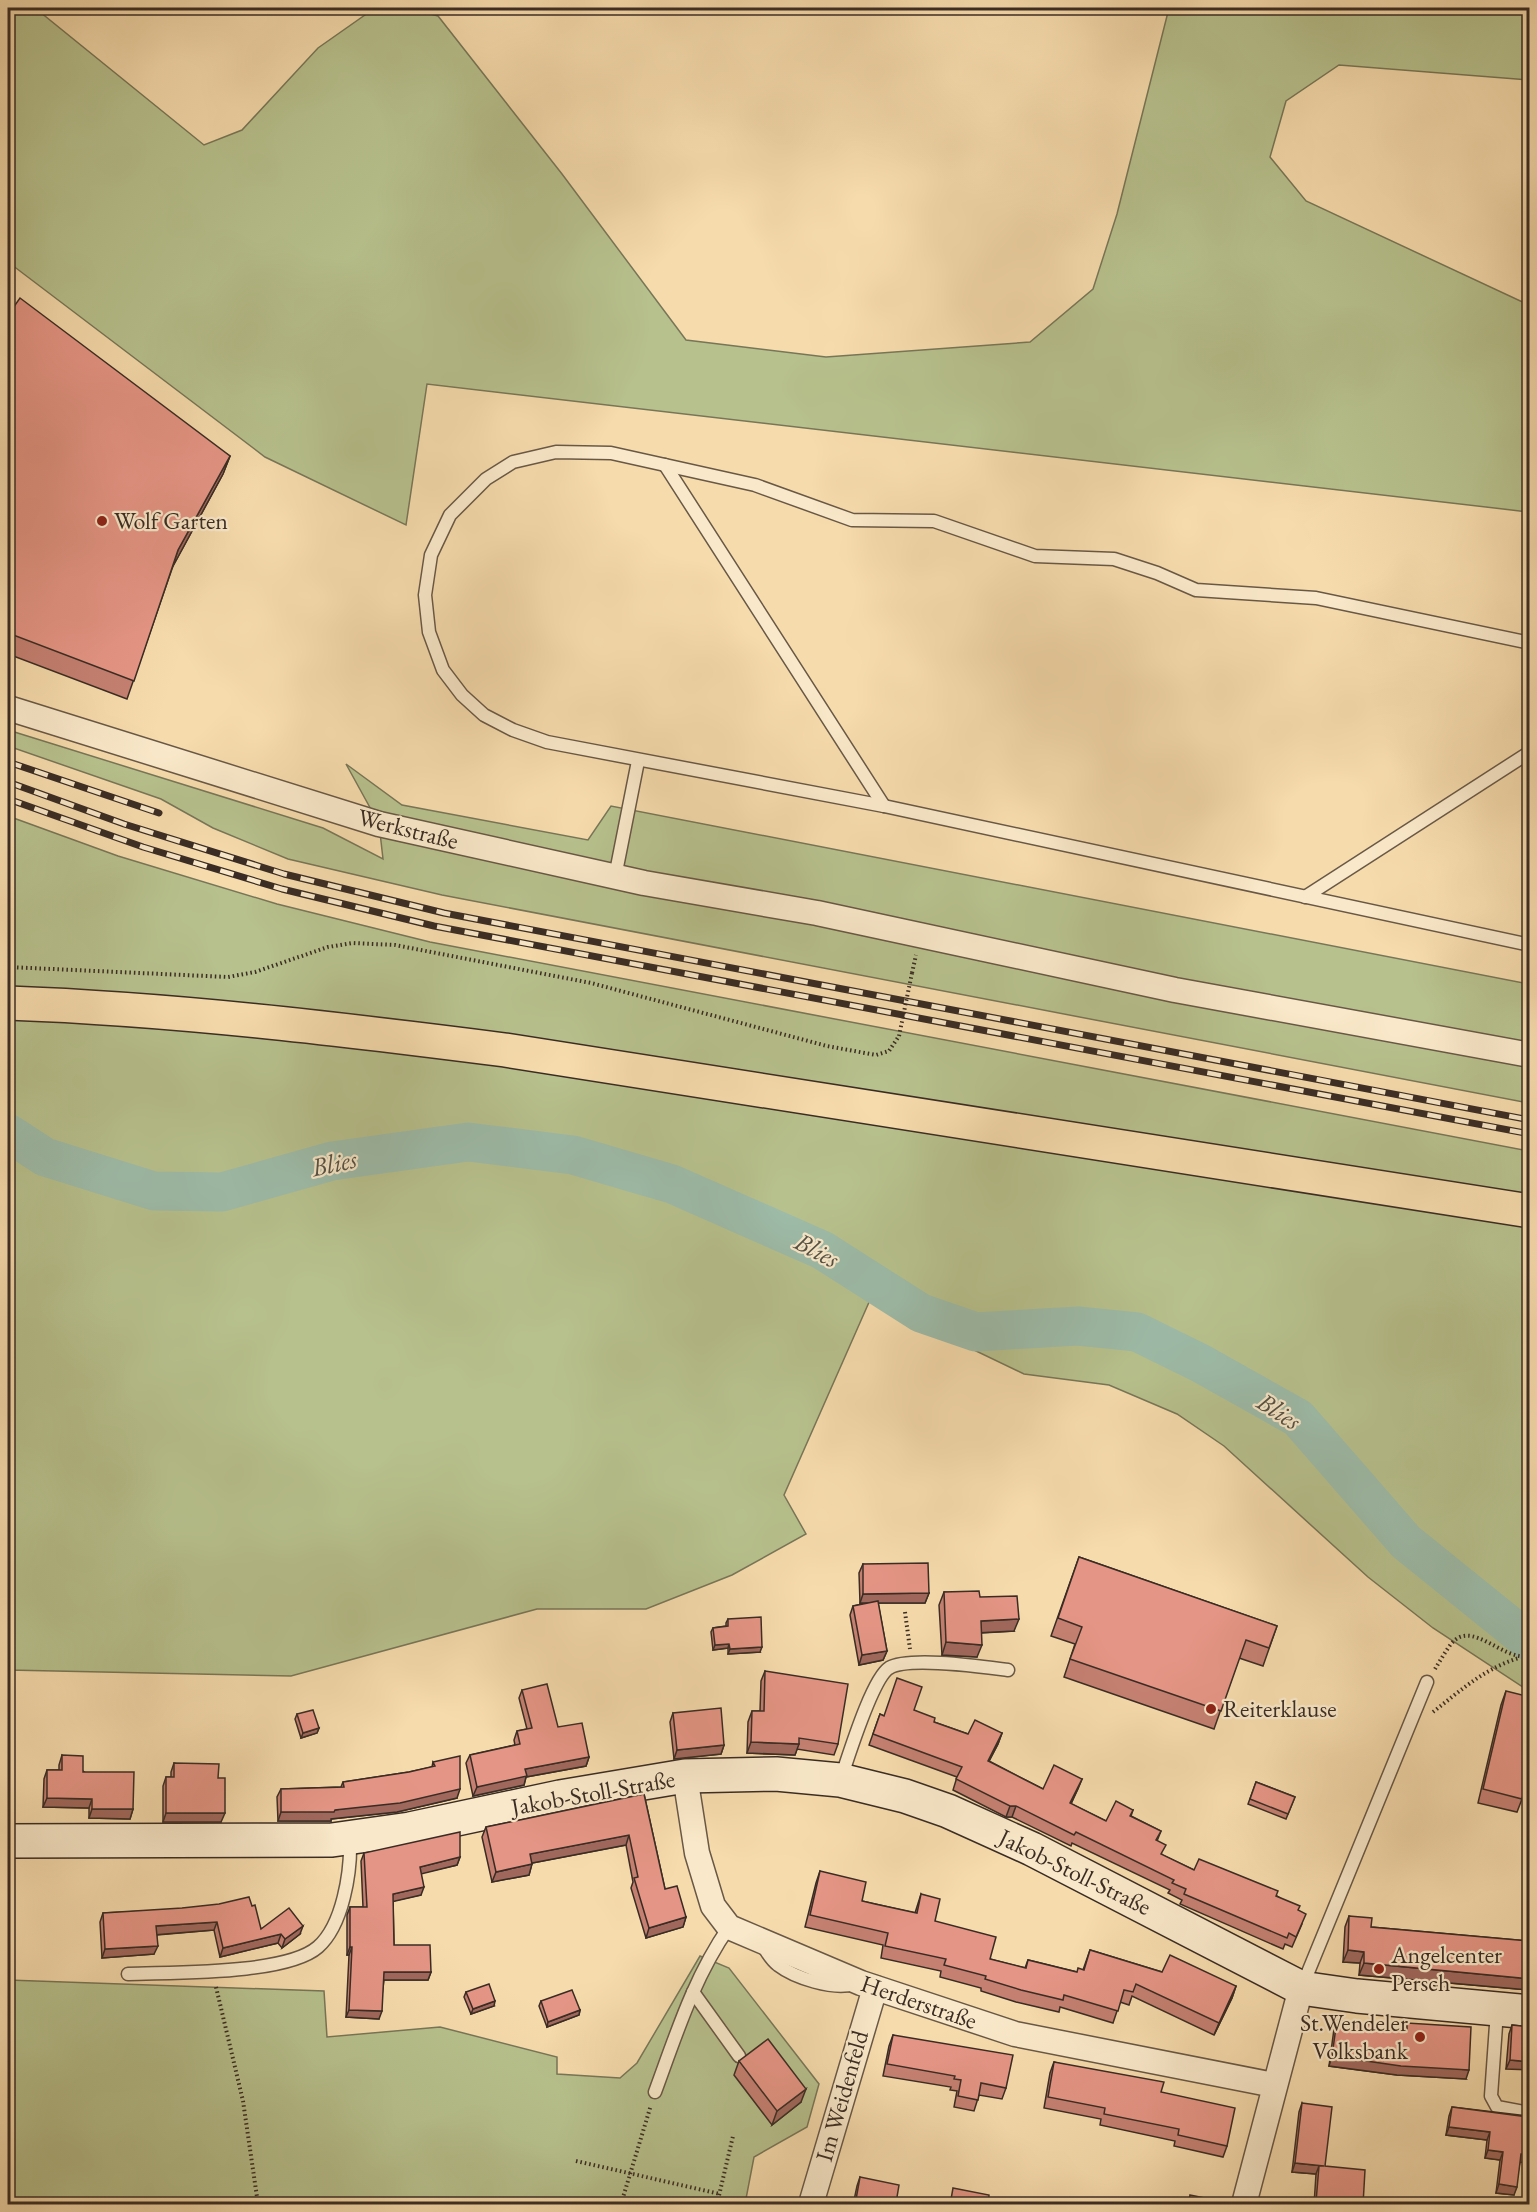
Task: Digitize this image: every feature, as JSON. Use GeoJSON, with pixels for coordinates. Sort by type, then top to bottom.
{"type":"FeatureCollection","features":[{"type":"Feature","properties":{"kind":"highway"},"geometry":{"type":"LineString","coordinates":[[8,1003],[183,1014],[345,1029],[505,1050],[1530,1211]]}},
{"type":"Feature","properties":{"kind":"main road","name":"Jakob-Stoll-Straße"},"geometry":{"type":"LineString","coordinates":[[8,1841],[295,1842],[350,1839],[410,1829],[560,1797],[685,1776],[776,1774],[840,1780],[905,1796],[948,1811],[1032,1849],[1301,1988],[1530,2012]]}},
{"type":"Feature","properties":{"kind":"street","name":"Werkstraße"},"geometry":{"type":"LineString","coordinates":[[8,708],[379,824],[615,877],[817,913],[1175,990],[1530,1055]]}},
{"type":"Feature","properties":{"kind":"street"},"geometry":{"type":"LineString","coordinates":[[685,1776],[697,1853],[713,1906],[729,1927]]}},
{"type":"Feature","properties":{"kind":"street","name":"Herderstraße"},"geometry":{"type":"LineString","coordinates":[[729,1927],[868,1985],[1015,2034],[1274,2085]]}},
{"type":"Feature","properties":{"kind":"street","name":"Im Weidenfeld"},"geometry":{"type":"LineString","coordinates":[[811,2205],[868,1985]]}},
{"type":"Feature","properties":{"kind":"street"},"geometry":{"type":"LineString","coordinates":[[1244,2205],[1301,1988]]}},
{"type":"Feature","properties":{"kind":"lane"},"geometry":{"type":"LineString","coordinates":[[1530,642],[1316,598],[1196,590],[1157,573],[1114,559],[1035,556],[934,521],[852,520],[755,485],[611,453],[556,452],[513,462],[486,479],[450,514],[431,555],[425,595],[429,632],[443,670],[462,695],[484,715],[513,730],[547,742],[884,807],[1530,945]]}},
{"type":"Feature","properties":{"kind":"lane"},"geometry":{"type":"LineString","coordinates":[[665,465],[884,807]]}},
{"type":"Feature","properties":{"kind":"lane"},"geometry":{"type":"LineString","coordinates":[[1305,897],[1530,752]]}},
{"type":"Feature","properties":{"kind":"lane"},"geometry":{"type":"LineString","coordinates":[[615,877],[638,761]]}},
{"type":"Feature","properties":{"kind":"lane"},"geometry":{"type":"LineString","coordinates":[[840,1780],[873,1690],[888,1669],[912,1661],[1008,1670]]}},
{"type":"Feature","properties":{"kind":"lane"},"geometry":{"type":"LineString","coordinates":[[1301,1988],[1427,1682]]}},
{"type":"Feature","properties":{"kind":"lane"},"geometry":{"type":"LineString","coordinates":[[128,1974],[263,1966],[298,1958],[318,1947],[332,1928],[344,1896],[351,1865],[350,1839]]}},
{"type":"Feature","properties":{"kind":"lane"},"geometry":{"type":"LineString","coordinates":[[655,2092],[693,1992],[713,1950],[729,1927]]}},
{"type":"Feature","properties":{"kind":"lane"},"geometry":{"type":"LineString","coordinates":[[693,1992],[739,2056]]}},
{"type":"Feature","properties":{"kind":"lane"},"geometry":{"type":"LineString","coordinates":[[1497,2009],[1491,2096],[1497,2107],[1530,2113]]}},
{"type":"Feature","properties":{"kind":"path"},"geometry":{"type":"LineString","coordinates":[[8,967],[228,977],[255,972],[328,947],[352,943],[395,945],[591,983],[827,1046],[876,1055],[889,1052],[899,1036],[912,973]]}},
{"type":"Feature","properties":{"kind":"path"},"geometry":{"type":"LineString","coordinates":[[905,1612],[912,1661]]}},
{"type":"Feature","properties":{"kind":"path"},"geometry":{"type":"LineString","coordinates":[[1427,1682],[1451,1644],[1460,1636],[1475,1636],[1509,1656],[1519,1658]]}},
{"type":"Feature","properties":{"kind":"path"},"geometry":{"type":"LineString","coordinates":[[1406,1733],[1478,1677],[1503,1663],[1529,1657]]}},
{"type":"Feature","properties":{"kind":"path"},"geometry":{"type":"LineString","coordinates":[[212,1970],[243,2101],[258,2205]]}},
{"type":"Feature","properties":{"kind":"path"},"geometry":{"type":"LineString","coordinates":[[621,2205],[655,2092]]}},
{"type":"Feature","properties":{"kind":"path"},"geometry":{"type":"LineString","coordinates":[[717,2205],[734,2136]]}},
{"type":"Feature","properties":{"kind":"path"},"geometry":{"type":"LineString","coordinates":[[576,2161],[720,2194]]}},
{"type":"Feature","properties":{"kind":"green space"},"geometry":{"type":"Polygon","coordinates":[[[8,8],[35,8],[204,145],[242,130],[318,48],[375,8],[409,8],[438,16],[562,174],[686,340],[826,357],[1030,342],[1093,289],[1117,214],[1169,8],[1529,8],[1529,80],[1339,65],[1286,101],[1270,157],[1306,201],[1529,305],[1529,512],[427,384],[406,525],[265,457],[8,262],[8,8]]]}},
{"type":"Feature","properties":{"kind":"green space"},"geometry":{"type":"Polygon","coordinates":[[[8,730],[323,828],[383,859],[379,824],[346,764],[402,805],[588,840],[611,806],[1529,984],[1529,1103],[442,895],[288,859],[213,828],[161,799],[8,746],[8,730]]]}},
{"type":"Feature","properties":{"kind":"green space"},"geometry":{"type":"Polygon","coordinates":[[[8,816],[118,856],[277,904],[430,942],[1529,1151],[1529,1691],[1433,1628],[1368,1577],[1224,1446],[1177,1414],[1109,1385],[1024,1374],[870,1300],[784,1495],[806,1534],[732,1575],[646,1609],[537,1609],[291,1676],[8,1670],[8,816]]]}},
{"type":"Feature","properties":{"kind":"green space"},"geometry":{"type":"Polygon","coordinates":[[[700,1956],[729,1968],[819,2084],[807,2127],[754,2157],[745,2204],[8,2204],[8,1980],[324,1991],[327,2037],[440,2027],[557,2057],[557,2074],[620,2078],[637,2063],[700,1956]]]}},
{"type":"Feature","properties":{"kind":"building","name":"Wolf Garten"},"geometry":{"type":"Polygon","coordinates":[[[20,298],[230,456],[178,550],[134,681],[8,633],[8,315],[20,298]]]}},
{"type":"Feature","properties":{"kind":"building"},"geometry":{"type":"Polygon","coordinates":[[[1079,1557],[1277,1626],[1269,1648],[1246,1640],[1221,1711],[1070,1659],[1082,1627],[1058,1618],[1079,1557]]]}},
{"type":"Feature","properties":{"kind":"building"},"geometry":{"type":"Polygon","coordinates":[[[928,1563],[929,1593],[863,1594],[863,1564],[928,1563]]]}},
{"type":"Feature","properties":{"kind":"building"},"geometry":{"type":"Polygon","coordinates":[[[979,1591],[980,1597],[1017,1596],[1019,1619],[981,1621],[982,1645],[946,1642],[944,1592],[979,1591]]]}},
{"type":"Feature","properties":{"kind":"building"},"geometry":{"type":"Polygon","coordinates":[[[878,1601],[887,1651],[862,1655],[853,1606],[878,1601]]]}},
{"type":"Feature","properties":{"kind":"building"},"geometry":{"type":"Polygon","coordinates":[[[761,1617],[762,1647],[730,1649],[729,1644],[715,1645],[713,1628],[728,1626],[728,1619],[761,1617]]]}},
{"type":"Feature","properties":{"kind":"building"},"geometry":{"type":"Polygon","coordinates":[[[765,1671],[848,1684],[838,1744],[799,1738],[799,1744],[751,1742],[752,1711],[764,1711],[765,1671]]]}},
{"type":"Feature","properties":{"kind":"building"},"geometry":{"type":"Polygon","coordinates":[[[897,1678],[922,1687],[914,1710],[935,1718],[934,1722],[968,1734],[975,1720],[1002,1733],[988,1761],[1043,1789],[1054,1765],[1082,1779],[1070,1803],[1106,1821],[1116,1801],[1133,1810],[1130,1816],[1161,1831],[1156,1840],[1166,1845],[1161,1854],[1194,1870],[1199,1859],[1278,1891],[1276,1896],[1300,1906],[1298,1910],[1306,1914],[1296,1937],[1289,1933],[1287,1938],[1184,1894],[1186,1889],[1172,1883],[1174,1880],[1076,1832],[1074,1835],[956,1779],[962,1767],[873,1734],[880,1714],[884,1716],[897,1678]]]}},
{"type":"Feature","properties":{"kind":"building"},"geometry":{"type":"Polygon","coordinates":[[[547,1684],[558,1727],[582,1723],[589,1757],[525,1769],[527,1776],[477,1787],[470,1755],[520,1744],[517,1731],[532,1728],[522,1690],[547,1684]]]}},
{"type":"Feature","properties":{"kind":"building"},"geometry":{"type":"Polygon","coordinates":[[[1506,1691],[1530,1697],[1530,1767],[1522,1799],[1483,1789],[1506,1691]]]}},
{"type":"Feature","properties":{"kind":"building"},"geometry":{"type":"Polygon","coordinates":[[[721,1708],[724,1745],[677,1750],[673,1713],[721,1708]]]}},
{"type":"Feature","properties":{"kind":"building"},"geometry":{"type":"Polygon","coordinates":[[[313,1710],[319,1728],[303,1733],[297,1714],[313,1710]]]}},
{"type":"Feature","properties":{"kind":"building"},"geometry":{"type":"Polygon","coordinates":[[[62,1755],[83,1756],[83,1772],[134,1772],[133,1809],[92,1809],[92,1799],[47,1798],[47,1770],[62,1770],[62,1755]]]}},
{"type":"Feature","properties":{"kind":"building"},"geometry":{"type":"Polygon","coordinates":[[[460,1756],[460,1789],[400,1803],[335,1810],[334,1812],[281,1812],[281,1789],[344,1787],[343,1782],[409,1772],[435,1766],[433,1762],[460,1756]]]}},
{"type":"Feature","properties":{"kind":"building"},"geometry":{"type":"Polygon","coordinates":[[[174,1763],[219,1764],[218,1778],[225,1778],[225,1813],[166,1813],[166,1777],[174,1777],[174,1763]]]}},
{"type":"Feature","properties":{"kind":"building"},"geometry":{"type":"Polygon","coordinates":[[[1256,1782],[1295,1797],[1288,1814],[1250,1799],[1256,1782]]]}},
{"type":"Feature","properties":{"kind":"building"},"geometry":{"type":"Polygon","coordinates":[[[644,1794],[665,1889],[677,1886],[686,1917],[649,1928],[634,1878],[638,1877],[629,1835],[530,1854],[532,1864],[496,1872],[486,1827],[644,1794]]]}},
{"type":"Feature","properties":{"kind":"building"},"geometry":{"type":"Polygon","coordinates":[[[460,1832],[460,1857],[420,1867],[424,1887],[393,1894],[394,1945],[430,1945],[431,1972],[384,1972],[382,2011],[349,2010],[352,1947],[350,1947],[350,1907],[367,1907],[364,1853],[460,1832]]]}},
{"type":"Feature","properties":{"kind":"building"},"geometry":{"type":"Polygon","coordinates":[[[820,1871],[866,1882],[862,1901],[917,1913],[921,1894],[940,1899],[935,1921],[996,1937],[990,1959],[1026,1968],[1028,1960],[1077,1972],[1078,1968],[1084,1970],[1090,1950],[1162,1972],[1170,1955],[1236,1986],[1219,2023],[1136,1984],[1133,1992],[1124,1990],[1118,2011],[1064,1995],[1063,2000],[1021,1990],[985,1979],[986,1976],[944,1965],[946,1959],[885,1946],[888,1933],[810,1915],[820,1871]]]}},
{"type":"Feature","properties":{"kind":"building"},"geometry":{"type":"Polygon","coordinates":[[[249,1897],[252,1906],[255,1905],[261,1929],[289,1908],[303,1926],[285,1939],[281,1934],[223,1948],[217,1922],[156,1926],[158,1946],[105,1949],[103,1913],[219,1904],[249,1897]]]}},
{"type":"Feature","properties":{"kind":"building"},"geometry":{"type":"Polygon","coordinates":[[[1349,1916],[1372,1918],[1371,1927],[1530,1941],[1530,1979],[1364,1963],[1364,1952],[1348,1950],[1349,1916]]]}},
{"type":"Feature","properties":{"kind":"building"},"geometry":{"type":"Polygon","coordinates":[[[489,1984],[495,2001],[473,2009],[466,1992],[489,1984]]]}},
{"type":"Feature","properties":{"kind":"building"},"geometry":{"type":"Polygon","coordinates":[[[572,1990],[580,2010],[548,2022],[541,2001],[572,1990]]]}},
{"type":"Feature","properties":{"kind":"building"},"geometry":{"type":"Polygon","coordinates":[[[1337,2020],[1407,2030],[1407,2023],[1471,2027],[1469,2070],[1401,2066],[1332,2056],[1337,2020]]]}},
{"type":"Feature","properties":{"kind":"building"},"geometry":{"type":"Polygon","coordinates":[[[1512,2025],[1530,2027],[1530,2062],[1510,2060],[1512,2025]]]}},
{"type":"Feature","properties":{"kind":"building"},"geometry":{"type":"Polygon","coordinates":[[[893,2035],[1013,2055],[1006,2088],[981,2083],[978,2100],[958,2096],[961,2080],[954,2079],[955,2076],[887,2064],[893,2035]]]}},
{"type":"Feature","properties":{"kind":"building"},"geometry":{"type":"Polygon","coordinates":[[[768,2039],[806,2089],[777,2111],[739,2061],[768,2039]]]}},
{"type":"Feature","properties":{"kind":"building"},"geometry":{"type":"Polygon","coordinates":[[[1054,2062],[1164,2082],[1161,2092],[1235,2108],[1227,2146],[1178,2135],[1179,2129],[1104,2114],[1105,2108],[1048,2097],[1054,2062]]]}},
{"type":"Feature","properties":{"kind":"building"},"geometry":{"type":"Polygon","coordinates":[[[1302,2103],[1332,2107],[1325,2166],[1365,2170],[1363,2205],[1316,2202],[1319,2166],[1324,2166],[1295,2163],[1302,2103]]]}},
{"type":"Feature","properties":{"kind":"building"},"geometry":{"type":"Polygon","coordinates":[[[1452,2107],[1528,2117],[1530,2112],[1530,2154],[1521,2154],[1517,2187],[1499,2184],[1503,2152],[1488,2150],[1490,2132],[1449,2127],[1452,2107]]]}},
{"type":"Feature","properties":{"kind":"building"},"geometry":{"type":"Polygon","coordinates":[[[860,2177],[899,2185],[896,2203],[902,2205],[855,2205],[860,2177]]]}},
{"type":"Feature","properties":{"kind":"building"},"geometry":{"type":"Polygon","coordinates":[[[953,2188],[989,2195],[988,2205],[950,2205],[953,2188]]]}},
{"type":"Feature","properties":{"kind":"building"},"geometry":{"type":"Polygon","coordinates":[[[1190,2195],[1215,2200],[1214,2205],[1188,2205],[1190,2195]]]}},
{"type":"Feature","properties":{"kind":"waterway","name":"Blies"},"geometry":{"type":"LineString","coordinates":[[8,1133],[45,1157],[154,1191],[222,1192],[332,1161],[468,1142],[573,1155],[672,1184],[822,1250],[921,1313],[976,1332],[1078,1326],[1137,1332],[1200,1363],[1298,1418],[1406,1542],[1530,1642]]}},
{"type":"Feature","properties":{"kind":"railway"},"geometry":{"type":"LineString","coordinates":[[8,762],[159,813]]}},
{"type":"Feature","properties":{"kind":"railway"},"geometry":{"type":"LineString","coordinates":[[8,782],[124,824],[284,874],[444,913],[1530,1120]]}},
{"type":"Feature","properties":{"kind":"railway"},"geometry":{"type":"LineString","coordinates":[[8,799],[143,847],[282,889],[434,926],[1530,1134]]}},
{"type":"Feature","properties":{"kind":"place","name":"Wolf Garten"},"geometry":{"type":"Point","coordinates":[102,521]}},
{"type":"Feature","properties":{"kind":"place","name":"Reiterklause"},"geometry":{"type":"Point","coordinates":[1211,1709]}},
{"type":"Feature","properties":{"kind":"place","name":"Angelcenter Persch"},"geometry":{"type":"Point","coordinates":[1379,1969]}},
{"type":"Feature","properties":{"kind":"place","name":"St.Wendeler Volksbank"},"geometry":{"type":"Point","coordinates":[1420,2037]}}]}
